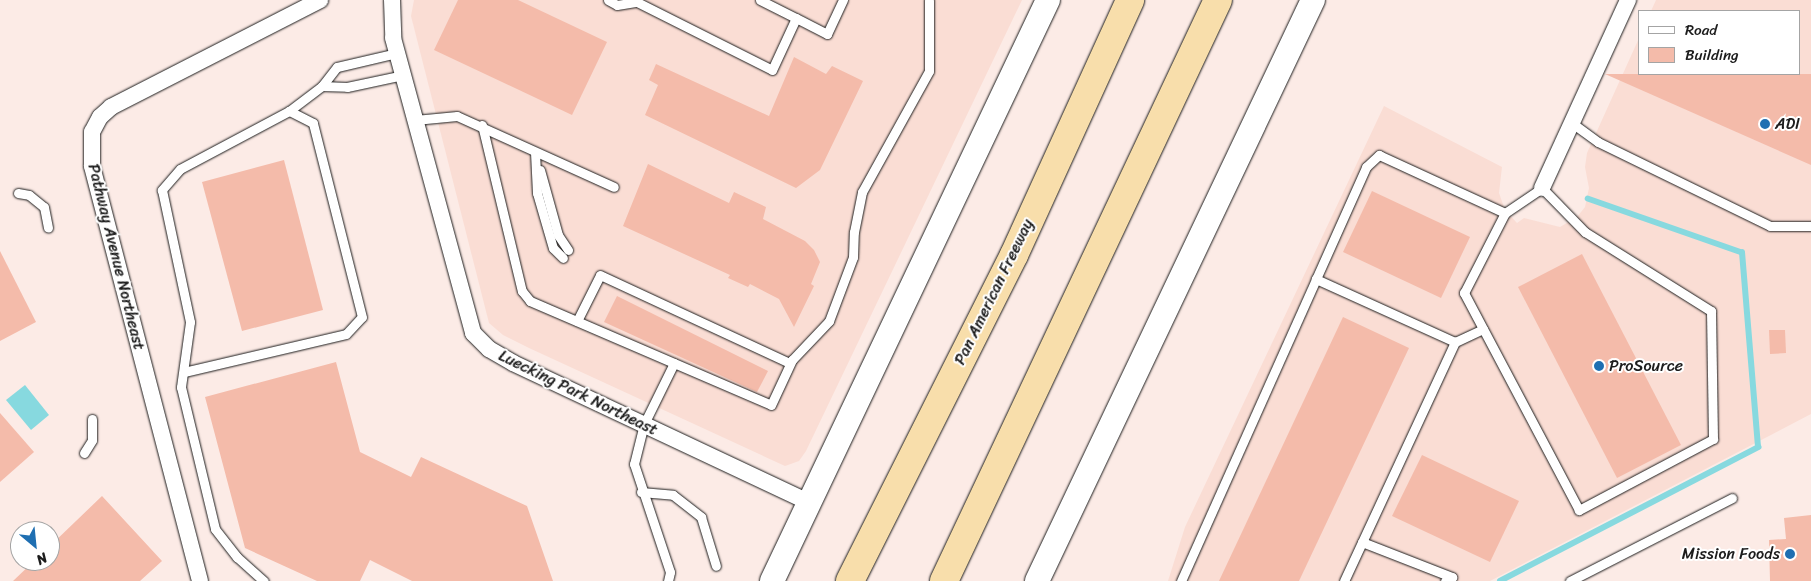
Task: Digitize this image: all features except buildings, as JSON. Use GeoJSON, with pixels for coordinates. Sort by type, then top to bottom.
{"type":"FeatureCollection","features":[{"type":"Feature","properties":{"kind":"highway","name":"Pan American Freeway"},"geometry":{"type":"LineString","coordinates":[[850,581],[875,526],[1014,255],[1130,0]]}},
{"type":"Feature","properties":{"kind":"highway"},"geometry":{"type":"LineString","coordinates":[[944,581],[1218,0]]}},
{"type":"Feature","properties":{"kind":"highway"},"geometry":{"type":"LineString","coordinates":[[846,581],[875,526]]}},
{"type":"Feature","properties":{"kind":"main road"},"geometry":{"type":"LineString","coordinates":[[1036,581],[1313,0]]}},
{"type":"Feature","properties":{"kind":"main road"},"geometry":{"type":"LineString","coordinates":[[772,581],[1046,2]]}},
{"type":"Feature","properties":{"kind":"street","name":"Pathway Avenue Northeast"},"geometry":{"type":"LineString","coordinates":[[200,581],[92,166],[92,132],[100,117],[111,108],[320,0]]}},
{"type":"Feature","properties":{"kind":"street","name":"Luecking Park Northeast"},"geometry":{"type":"LineString","coordinates":[[392,0],[390,14],[397,53],[473,333],[489,350],[513,363],[809,502]]}},
{"type":"Feature","properties":{"kind":"street"},"geometry":{"type":"LineString","coordinates":[[1542,188],[1628,0]]}},
{"type":"Feature","properties":{"kind":"lane"},"geometry":{"type":"LineString","coordinates":[[608,0],[617,5],[638,1],[772,70],[796,18]]}},
{"type":"Feature","properties":{"kind":"lane"},"geometry":{"type":"LineString","coordinates":[[760,0],[826,34],[843,0]]}},
{"type":"Feature","properties":{"kind":"lane"},"geometry":{"type":"LineString","coordinates":[[482,125],[522,291],[530,301],[771,405],[790,363],[829,321],[853,257],[862,192],[930,71],[929,0]]}},
{"type":"Feature","properties":{"kind":"lane"},"geometry":{"type":"LineString","coordinates":[[264,581],[237,557],[215,529],[182,388],[190,322],[162,190],[180,169],[289,111],[322,86],[337,67],[397,53]]}},
{"type":"Feature","properties":{"kind":"lane"},"geometry":{"type":"LineString","coordinates":[[322,86],[347,87],[403,75]]}},
{"type":"Feature","properties":{"kind":"lane"},"geometry":{"type":"LineString","coordinates":[[184,372],[346,334],[362,317],[313,123],[289,111]]}},
{"type":"Feature","properties":{"kind":"lane"},"geometry":{"type":"LineString","coordinates":[[415,120],[457,116],[482,125],[535,152],[614,187]]}},
{"type":"Feature","properties":{"kind":"lane"},"geometry":{"type":"LineString","coordinates":[[1572,123],[1598,142],[1770,226],[1811,226]]}},
{"type":"Feature","properties":{"kind":"lane"},"geometry":{"type":"LineString","coordinates":[[535,152],[539,202],[553,248],[565,254]]}},
{"type":"Feature","properties":{"kind":"lane"},"geometry":{"type":"LineString","coordinates":[[1181,581],[1366,167],[1379,155],[1505,213]]}},
{"type":"Feature","properties":{"kind":"lane"},"geometry":{"type":"LineString","coordinates":[[1542,188],[1585,232],[1711,312],[1713,439],[1579,510],[1464,293],[1505,213],[1542,188]]}},
{"type":"Feature","properties":{"kind":"lane"},"geometry":{"type":"LineString","coordinates":[[18,192],[29,195],[44,207],[48,228]]}},
{"type":"Feature","properties":{"kind":"lane"},"geometry":{"type":"LineString","coordinates":[[577,321],[600,275],[790,363]]}},
{"type":"Feature","properties":{"kind":"lane"},"geometry":{"type":"LineString","coordinates":[[1316,280],[1454,342]]}},
{"type":"Feature","properties":{"kind":"lane"},"geometry":{"type":"LineString","coordinates":[[1344,581],[1454,342],[1483,329]]}},
{"type":"Feature","properties":{"kind":"lane"},"geometry":{"type":"LineString","coordinates":[[668,581],[670,572],[641,492],[634,464],[644,424],[674,363]]}},
{"type":"Feature","properties":{"kind":"lane"},"geometry":{"type":"LineString","coordinates":[[84,453],[92,440],[92,420]]}},
{"type":"Feature","properties":{"kind":"lane"},"geometry":{"type":"LineString","coordinates":[[641,492],[673,495],[701,517],[716,566]]}},
{"type":"Feature","properties":{"kind":"lane"},"geometry":{"type":"LineString","coordinates":[[1570,581],[1732,498]]}},
{"type":"Feature","properties":{"kind":"lane"},"geometry":{"type":"LineString","coordinates":[[1362,542],[1452,577],[1445,581]]}},
{"type":"Feature","properties":{"kind":"shaded area"},"geometry":{"type":"Polygon","coordinates":[[[414,0],[1022,0],[806,451],[799,461],[785,466],[529,348],[503,335],[489,323],[411,16],[414,0]]]}},
{"type":"Feature","properties":{"kind":"shaded area"},"geometry":{"type":"Polygon","coordinates":[[[1656,0],[1811,0],[1811,414],[1490,581],[1168,581],[1185,527],[1384,106],[1502,167],[1499,193],[1505,210],[1517,223],[1524,218],[1560,227],[1577,217],[1585,207],[1589,188],[1585,167],[1587,153],[1638,40],[1638,75],[1801,75],[1801,10],[1651,10],[1656,0]]]}},
{"type":"Feature","properties":{"kind":"water"},"geometry":{"type":"Polygon","coordinates":[[[25,385],[49,415],[31,430],[6,400],[25,385]]]}},
{"type":"Feature","properties":{"kind":"waterway"},"geometry":{"type":"LineString","coordinates":[[1500,581],[1758,447],[1742,253],[1588,199]]}},
{"type":"Feature","properties":{"kind":"place","name":"ADI"},"geometry":{"type":"Point","coordinates":[1765,124]}},
{"type":"Feature","properties":{"kind":"place","name":"ProSource"},"geometry":{"type":"Point","coordinates":[1599,366]}},
{"type":"Feature","properties":{"kind":"place","name":"Mission Foods"},"geometry":{"type":"Point","coordinates":[1790,554]}}]}
